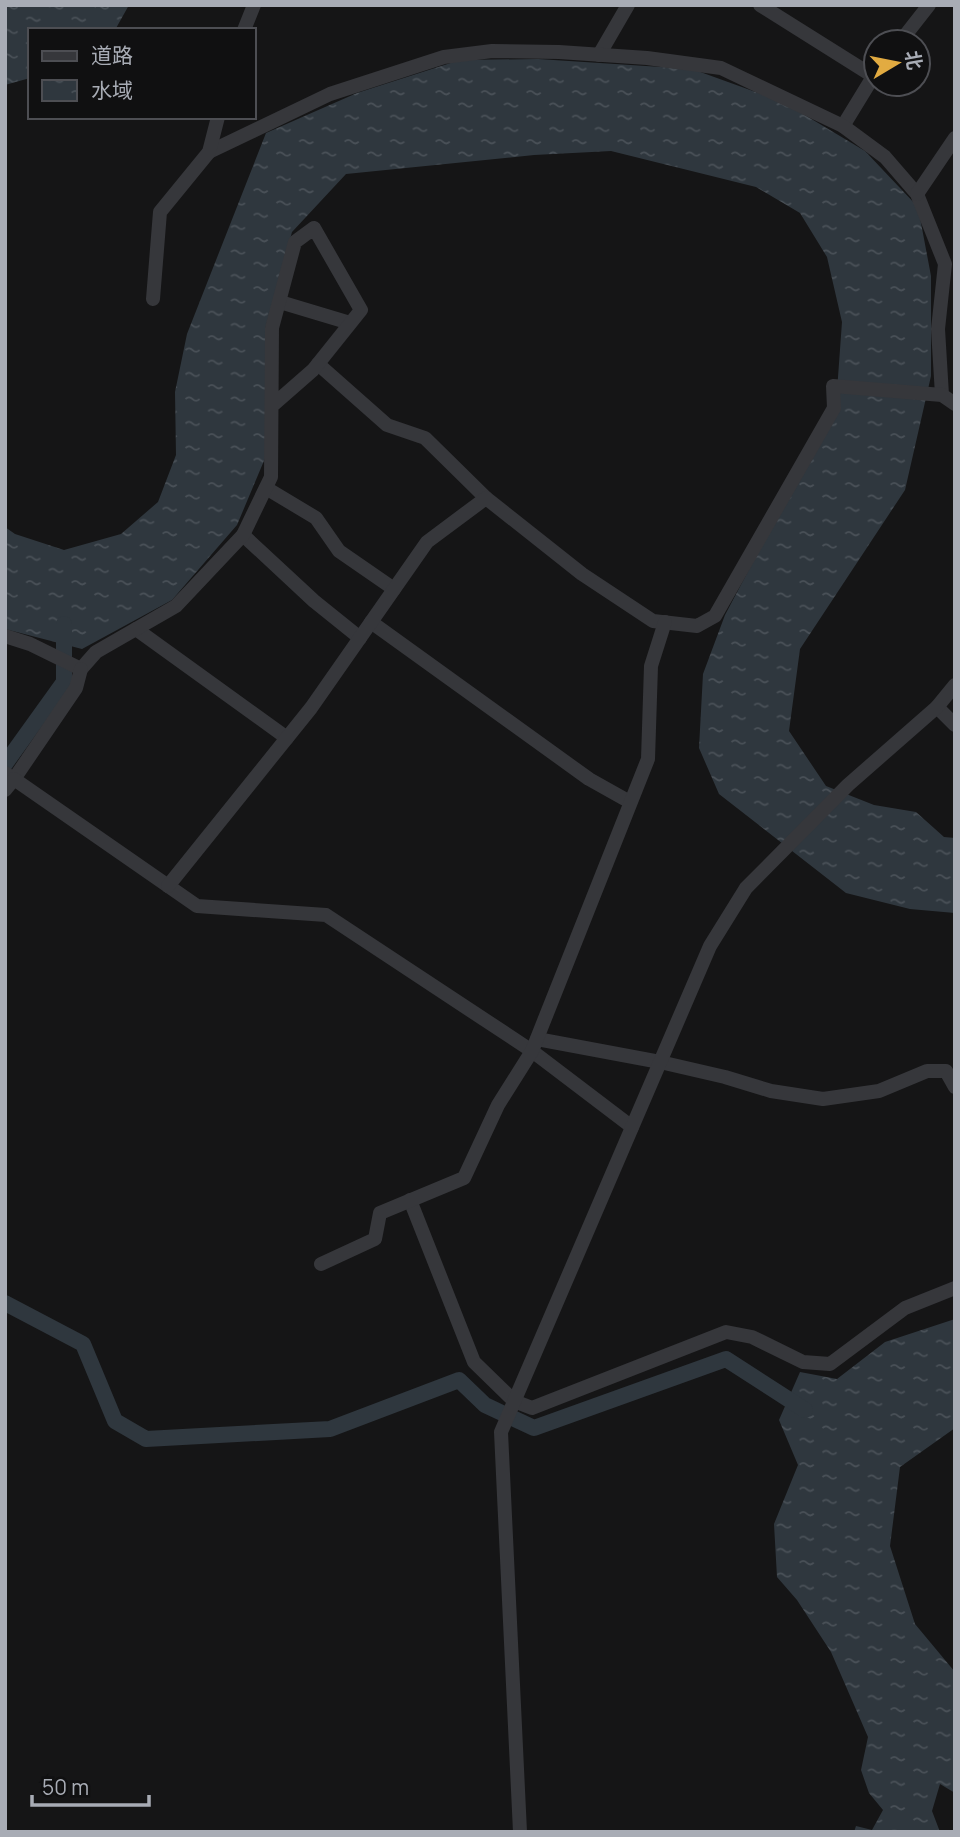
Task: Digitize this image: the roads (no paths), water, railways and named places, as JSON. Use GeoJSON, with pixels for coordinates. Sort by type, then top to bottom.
{"type":"FeatureCollection","features":[{"type":"Feature","properties":{"kind":"street"},"geometry":{"type":"LineString","coordinates":[[245,28],[254,5]]}},
{"type":"Feature","properties":{"kind":"street"},"geometry":{"type":"LineString","coordinates":[[599,55],[628,5]]}},
{"type":"Feature","properties":{"kind":"street"},"geometry":{"type":"LineString","coordinates":[[760,5],[862,66]]}},
{"type":"Feature","properties":{"kind":"street"},"geometry":{"type":"LineString","coordinates":[[911,28],[929,5]]}},
{"type":"Feature","properties":{"kind":"street"},"geometry":{"type":"LineString","coordinates":[[209,152],[330,94],[444,57],[492,51],[599,55],[647,58],[721,68],[843,126],[885,157],[917,194],[945,264],[938,329],[936,395]]}},
{"type":"Feature","properties":{"kind":"street"},"geometry":{"type":"LineString","coordinates":[[843,126],[862,95]]}},
{"type":"Feature","properties":{"kind":"street"},"geometry":{"type":"LineString","coordinates":[[153,299],[160,212],[209,152],[217,119]]}},
{"type":"Feature","properties":{"kind":"street"},"geometry":{"type":"LineString","coordinates":[[917,194],[955,138]]}},
{"type":"Feature","properties":{"kind":"street"},"geometry":{"type":"LineString","coordinates":[[273,405],[318,364],[361,310],[314,228],[295,242],[272,328],[271,477],[243,535],[176,606],[96,652],[81,668],[76,688],[8,781],[197,906],[326,915],[535,1045],[632,1127]]}},
{"type":"Feature","properties":{"kind":"street"},"geometry":{"type":"LineString","coordinates":[[280,302],[350,323]]}},
{"type":"Feature","properties":{"kind":"street"},"geometry":{"type":"LineString","coordinates":[[318,364],[387,425],[425,438],[486,498],[582,573],[653,621],[697,626],[715,616],[834,408],[833,386],[936,395],[955,404]]}},
{"type":"Feature","properties":{"kind":"street"},"geometry":{"type":"LineString","coordinates":[[266,488],[316,519],[339,551],[394,589]]}},
{"type":"Feature","properties":{"kind":"street"},"geometry":{"type":"LineString","coordinates":[[168,886],[311,708],[427,542],[486,498]]}},
{"type":"Feature","properties":{"kind":"street"},"geometry":{"type":"LineString","coordinates":[[243,535],[314,601],[360,638]]}},
{"type":"Feature","properties":{"kind":"street"},"geometry":{"type":"LineString","coordinates":[[371,622],[589,779],[630,802]]}},
{"type":"Feature","properties":{"kind":"street"},"geometry":{"type":"LineString","coordinates":[[321,1264],[374,1239],[380,1213],[464,1178],[498,1105],[535,1045],[648,759],[651,666],[665,622]]}},
{"type":"Feature","properties":{"kind":"street"},"geometry":{"type":"LineString","coordinates":[[136,629],[287,738]]}},
{"type":"Feature","properties":{"kind":"street"},"geometry":{"type":"LineString","coordinates":[[5,636],[30,644],[81,668]]}},
{"type":"Feature","properties":{"kind":"street"},"geometry":{"type":"LineString","coordinates":[[520,1832],[501,1432],[710,946],[746,888],[848,785],[937,707],[955,685]]}},
{"type":"Feature","properties":{"kind":"street"},"geometry":{"type":"LineString","coordinates":[[937,707],[955,725]]}},
{"type":"Feature","properties":{"kind":"street"},"geometry":{"type":"LineString","coordinates":[[535,1045],[660,1062],[771,1091],[823,1099],[879,1091],[927,1071],[946,1071],[955,1087]]}},
{"type":"Feature","properties":{"kind":"street"},"geometry":{"type":"LineString","coordinates":[[410,1200],[474,1362],[514,1401],[533,1408],[726,1332],[752,1337],[803,1362],[830,1364],[905,1308],[955,1287]]}},
{"type":"Feature","properties":{"kind":"water"},"geometry":{"type":"Polygon","coordinates":[[[5,5],[129,5],[116,28],[28,28],[28,79],[5,85],[5,5]]]}},
{"type":"Feature","properties":{"kind":"water"},"geometry":{"type":"Polygon","coordinates":[[[538,59],[692,69],[783,102],[865,151],[918,207],[931,276],[931,376],[905,490],[800,649],[789,731],[826,786],[874,805],[916,812],[944,837],[955,838],[955,913],[910,909],[846,893],[719,794],[699,748],[703,674],[725,615],[836,405],[842,322],[827,257],[800,213],[756,187],[611,151],[534,155],[346,174],[292,232],[265,329],[266,456],[237,525],[172,600],[82,649],[5,629],[5,527],[15,534],[64,550],[121,534],[158,502],[176,455],[175,392],[187,334],[266,133],[357,93],[460,60],[538,59]]]}},
{"type":"Feature","properties":{"kind":"water"},"geometry":{"type":"Polygon","coordinates":[[[955,1319],[955,1428],[900,1467],[890,1546],[915,1624],[955,1672],[955,1793],[940,1784],[932,1811],[940,1832],[854,1832],[856,1826],[872,1830],[883,1810],[869,1793],[861,1770],[868,1737],[831,1652],[797,1600],[777,1577],[774,1524],[798,1465],[779,1420],[800,1372],[837,1379],[885,1342],[955,1319]]]}},
{"type":"Feature","properties":{"kind":"waterway"},"geometry":{"type":"LineString","coordinates":[[5,764],[64,682],[64,624]]}},
{"type":"Feature","properties":{"kind":"waterway"},"geometry":{"type":"LineString","coordinates":[[5,1303],[83,1344],[115,1421],[146,1439],[330,1429],[459,1380],[485,1405],[534,1428],[726,1359],[805,1410]]}}]}
